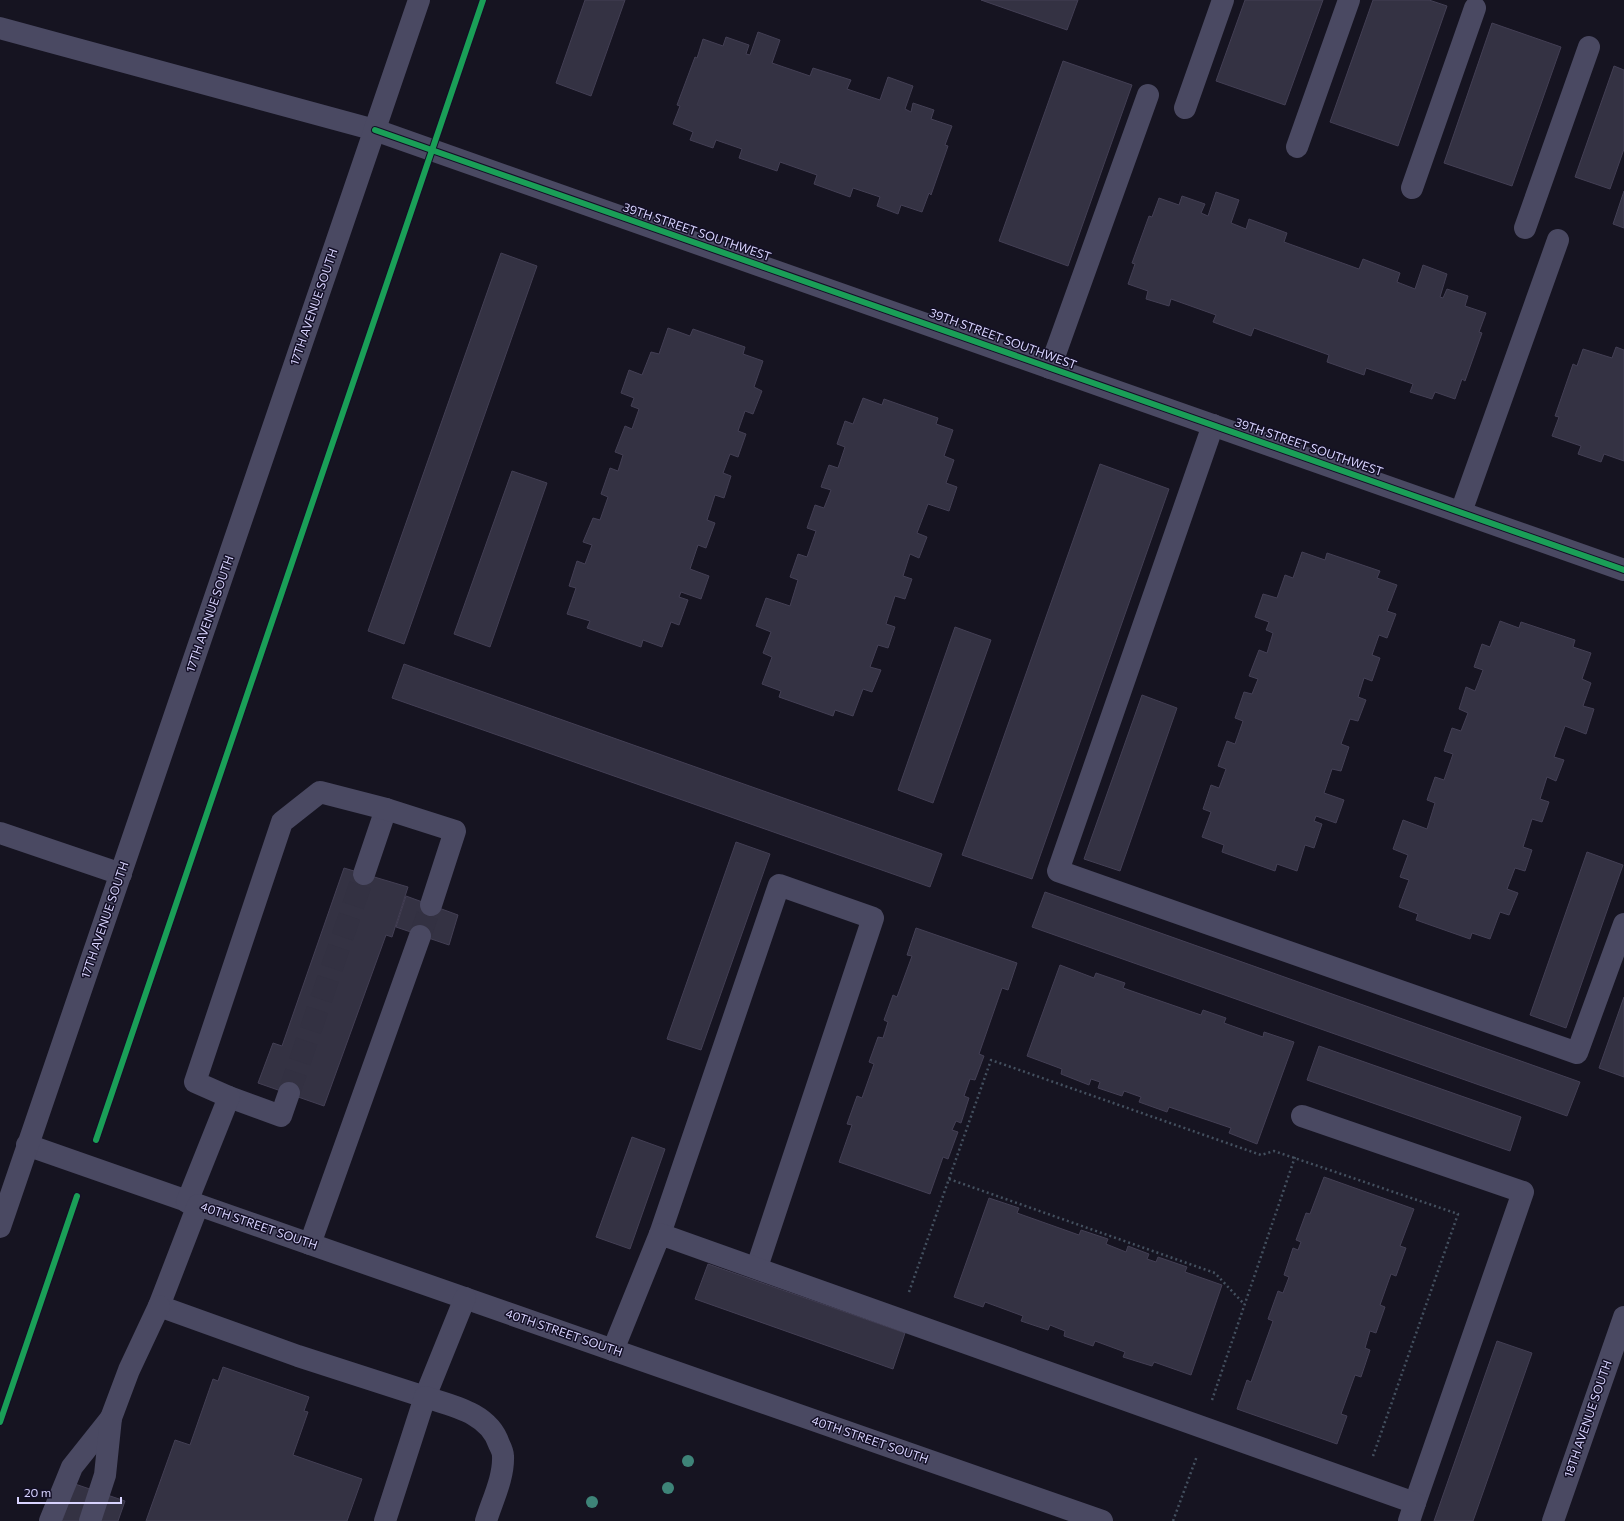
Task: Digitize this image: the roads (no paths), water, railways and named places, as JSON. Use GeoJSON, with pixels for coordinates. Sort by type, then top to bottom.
{"type":"FeatureCollection","features":[{"type":"Feature","properties":{"kind":"street","name":"17TH AVENUE SOUTH"},"geometry":{"type":"LineString","coordinates":[[0,1227],[420,0]]}},
{"type":"Feature","properties":{"kind":"street"},"geometry":{"type":"LineString","coordinates":[[1185,108],[1223,0]]}},
{"type":"Feature","properties":{"kind":"street"},"geometry":{"type":"LineString","coordinates":[[1296,147],[1349,0]]}},
{"type":"Feature","properties":{"kind":"street"},"geometry":{"type":"LineString","coordinates":[[1412,188],[1475,8]]}},
{"type":"Feature","properties":{"kind":"street","name":"39TH STREET SOUTHWEST"},"geometry":{"type":"LineString","coordinates":[[0,28],[375,130],[1624,570]]}},
{"type":"Feature","properties":{"kind":"street"},"geometry":{"type":"LineString","coordinates":[[1525,228],[1589,47]]}},
{"type":"Feature","properties":{"kind":"street"},"geometry":{"type":"LineString","coordinates":[[1050,368],[1148,95]]}},
{"type":"Feature","properties":{"kind":"street"},"geometry":{"type":"LineString","coordinates":[[1462,512],[1558,240]]}},
{"type":"Feature","properties":{"kind":"street"},"geometry":{"type":"LineString","coordinates":[[1213,425],[1058,870],[1577,1053],[1624,924]]}},
{"type":"Feature","properties":{"kind":"street"},"geometry":{"type":"LineString","coordinates":[[288,1093],[281,1116],[229,1097],[195,1082],[282,822],[320,792],[386,809],[455,831],[431,905]]}},
{"type":"Feature","properties":{"kind":"street"},"geometry":{"type":"LineString","coordinates":[[364,874],[386,809]]}},
{"type":"Feature","properties":{"kind":"street"},"geometry":{"type":"LineString","coordinates":[[0,833],[121,874]]}},
{"type":"Feature","properties":{"kind":"street"},"geometry":{"type":"LineString","coordinates":[[614,1350],[660,1234],[779,885],[873,918],[756,1267]]}},
{"type":"Feature","properties":{"kind":"street"},"geometry":{"type":"LineString","coordinates":[[310,1244],[420,936]]}},
{"type":"Feature","properties":{"kind":"street"},"geometry":{"type":"LineString","coordinates":[[90,1521],[105,1475],[111,1418],[130,1370],[159,1306],[229,1097]]}},
{"type":"Feature","properties":{"kind":"street"},"geometry":{"type":"LineString","coordinates":[[660,1234],[900,1318],[1363,1484],[1412,1512],[1523,1192],[1302,1116]]}},
{"type":"Feature","properties":{"kind":"street","name":"40TH STREET SOUTH"},"geometry":{"type":"LineString","coordinates":[[27,1145],[1102,1521]]}},
{"type":"Feature","properties":{"kind":"street"},"geometry":{"type":"LineString","coordinates":[[385,1521],[425,1398],[465,1298]]}},
{"type":"Feature","properties":{"kind":"street"},"geometry":{"type":"LineString","coordinates":[[159,1306],[298,1356],[470,1413],[482,1419],[497,1436],[503,1455],[499,1480],[486,1521]]}},
{"type":"Feature","properties":{"kind":"street","name":"18TH AVENUE SOUTH"},"geometry":{"type":"LineString","coordinates":[[1553,1521],[1624,1318]]}},
{"type":"Feature","properties":{"kind":"street"},"geometry":{"type":"LineString","coordinates":[[50,1521],[72,1467],[111,1418]]}},
{"type":"Feature","properties":{"kind":"tunnel"},"geometry":{"type":"LineString","coordinates":[[289,1093],[364,874]]}},
{"type":"Feature","properties":{"kind":"tunnel"},"geometry":{"type":"LineString","coordinates":[[420,936],[431,905]]}}]}
